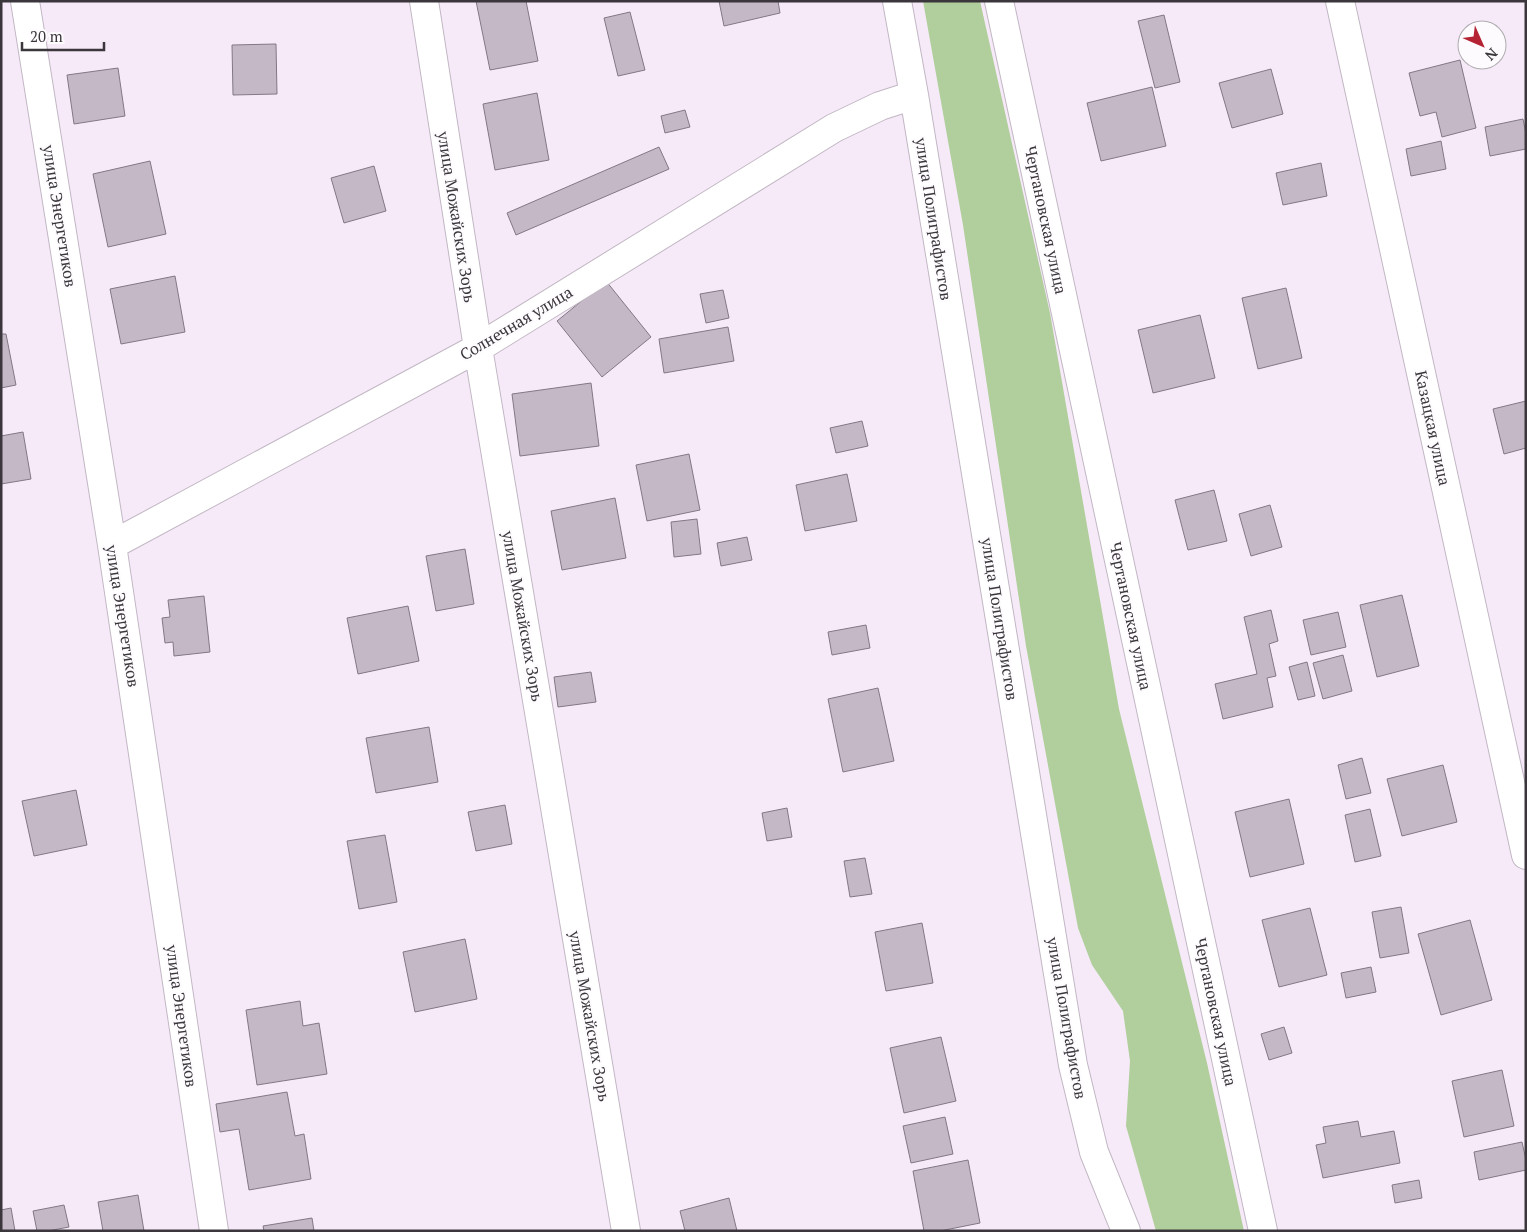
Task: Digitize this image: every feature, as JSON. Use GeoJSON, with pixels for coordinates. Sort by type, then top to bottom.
{"type":"FeatureCollection","features":[{"type":"Feature","properties":{"kind":"street","name":"улица Энергетиков"},"geometry":{"type":"LineString","coordinates":[[25,1],[112,545],[214,1231]]}},
{"type":"Feature","properties":{"kind":"street","name":"улица Можайских Зорь"},"geometry":{"type":"LineString","coordinates":[[424,1],[478,348],[626,1231]]}},
{"type":"Feature","properties":{"kind":"street","name":"улица Полиграфистов"},"geometry":{"type":"LineString","coordinates":[[897,1],[1073,1065],[1094,1152],[1126,1231]]}},
{"type":"Feature","properties":{"kind":"street","name":"Чертановская улица"},"geometry":{"type":"LineString","coordinates":[[998,1],[1263,1231]]}},
{"type":"Feature","properties":{"kind":"street","name":"Казацкая улица"},"geometry":{"type":"LineString","coordinates":[[1340,1],[1526,855]]}},
{"type":"Feature","properties":{"kind":"street","name":"Солнечная улица"},"geometry":{"type":"LineString","coordinates":[[112,545],[478,348],[834,128],[880,106],[914,95]]}},
{"type":"Feature","properties":{"kind":"green space"},"geometry":{"type":"Polygon","coordinates":[[[923,1],[980,1],[1050,313],[1119,709],[1207,1063],[1244,1231],[1156,1231],[1126,1126],[1130,1061],[1123,1011],[1092,965],[1078,928],[1026,646],[963,225],[923,1]]]}},
{"type":"Feature","properties":{"kind":"building"},"geometry":{"type":"Polygon","coordinates":[[[476,1],[526,1],[538,61],[490,70],[476,1]]]}},
{"type":"Feature","properties":{"kind":"building"},"geometry":{"type":"Polygon","coordinates":[[[719,1],[778,1],[780,13],[724,26],[719,1]]]}},
{"type":"Feature","properties":{"kind":"building"},"geometry":{"type":"Polygon","coordinates":[[[630,12],[645,70],[618,76],[604,18],[630,12]]]}},
{"type":"Feature","properties":{"kind":"building"},"geometry":{"type":"Polygon","coordinates":[[[1164,15],[1180,82],[1155,88],[1138,21],[1164,15]]]}},
{"type":"Feature","properties":{"kind":"building"},"geometry":{"type":"Polygon","coordinates":[[[276,44],[277,94],[233,95],[232,45],[276,44]]]}},
{"type":"Feature","properties":{"kind":"building"},"geometry":{"type":"Polygon","coordinates":[[[1457,61],[1457,70],[1462,70],[1476,128],[1442,137],[1436,112],[1420,116],[1409,73],[1457,61]]]}},
{"type":"Feature","properties":{"kind":"building"},"geometry":{"type":"Polygon","coordinates":[[[118,68],[125,116],[74,124],[67,75],[118,68]]]}},
{"type":"Feature","properties":{"kind":"building"},"geometry":{"type":"Polygon","coordinates":[[[1271,69],[1283,114],[1232,128],[1219,83],[1271,69]]]}},
{"type":"Feature","properties":{"kind":"building"},"geometry":{"type":"Polygon","coordinates":[[[1152,87],[1166,146],[1101,161],[1087,103],[1152,87]]]}},
{"type":"Feature","properties":{"kind":"building"},"geometry":{"type":"Polygon","coordinates":[[[537,93],[549,160],[495,170],[483,104],[537,93]]]}},
{"type":"Feature","properties":{"kind":"building"},"geometry":{"type":"Polygon","coordinates":[[[685,110],[690,127],[665,133],[661,116],[685,110]]]}},
{"type":"Feature","properties":{"kind":"building"},"geometry":{"type":"Polygon","coordinates":[[[1523,119],[1526,149],[1490,156],[1485,127],[1523,119]]]}},
{"type":"Feature","properties":{"kind":"building"},"geometry":{"type":"Polygon","coordinates":[[[1441,141],[1446,169],[1411,176],[1406,149],[1441,141]]]}},
{"type":"Feature","properties":{"kind":"building"},"geometry":{"type":"Polygon","coordinates":[[[659,147],[669,169],[516,235],[507,213],[659,147]]]}},
{"type":"Feature","properties":{"kind":"building"},"geometry":{"type":"Polygon","coordinates":[[[150,161],[166,234],[108,247],[93,174],[150,161]]]}},
{"type":"Feature","properties":{"kind":"building"},"geometry":{"type":"Polygon","coordinates":[[[1321,163],[1327,196],[1283,205],[1276,173],[1321,163]]]}},
{"type":"Feature","properties":{"kind":"building"},"geometry":{"type":"Polygon","coordinates":[[[374,166],[386,211],[344,223],[331,178],[374,166]]]}},
{"type":"Feature","properties":{"kind":"building"},"geometry":{"type":"Polygon","coordinates":[[[175,276],[185,332],[121,344],[110,289],[175,276]]]}},
{"type":"Feature","properties":{"kind":"building"},"geometry":{"type":"Polygon","coordinates":[[[606,281],[651,337],[602,377],[557,321],[606,281]]]}},
{"type":"Feature","properties":{"kind":"building"},"geometry":{"type":"Polygon","coordinates":[[[1286,288],[1302,358],[1258,369],[1242,298],[1286,288]]]}},
{"type":"Feature","properties":{"kind":"building"},"geometry":{"type":"Polygon","coordinates":[[[723,290],[729,318],[706,323],[700,294],[723,290]]]}},
{"type":"Feature","properties":{"kind":"building"},"geometry":{"type":"Polygon","coordinates":[[[1200,315],[1215,378],[1153,393],[1138,330],[1200,315]]]}},
{"type":"Feature","properties":{"kind":"building"},"geometry":{"type":"Polygon","coordinates":[[[728,327],[734,361],[664,373],[659,339],[728,327]]]}},
{"type":"Feature","properties":{"kind":"building"},"geometry":{"type":"Polygon","coordinates":[[[1,334],[6,334],[16,385],[1,388],[1,334]]]}},
{"type":"Feature","properties":{"kind":"building"},"geometry":{"type":"Polygon","coordinates":[[[591,383],[599,446],[520,456],[512,394],[591,383]]]}},
{"type":"Feature","properties":{"kind":"building"},"geometry":{"type":"Polygon","coordinates":[[[1526,401],[1526,448],[1504,454],[1493,409],[1526,401]]]}},
{"type":"Feature","properties":{"kind":"building"},"geometry":{"type":"Polygon","coordinates":[[[862,421],[868,446],[836,453],[830,428],[862,421]]]}},
{"type":"Feature","properties":{"kind":"building"},"geometry":{"type":"Polygon","coordinates":[[[23,432],[31,479],[1,484],[1,436],[23,432]]]}},
{"type":"Feature","properties":{"kind":"building"},"geometry":{"type":"Polygon","coordinates":[[[689,454],[700,510],[647,521],[636,465],[689,454]]]}},
{"type":"Feature","properties":{"kind":"building"},"geometry":{"type":"Polygon","coordinates":[[[847,474],[857,521],[805,531],[796,485],[847,474]]]}},
{"type":"Feature","properties":{"kind":"building"},"geometry":{"type":"Polygon","coordinates":[[[1214,490],[1227,541],[1188,550],[1175,500],[1214,490]]]}},
{"type":"Feature","properties":{"kind":"building"},"geometry":{"type":"Polygon","coordinates":[[[615,498],[626,558],[562,570],[551,511],[615,498]]]}},
{"type":"Feature","properties":{"kind":"building"},"geometry":{"type":"Polygon","coordinates":[[[1270,505],[1282,547],[1251,556],[1239,514],[1270,505]]]}},
{"type":"Feature","properties":{"kind":"building"},"geometry":{"type":"Polygon","coordinates":[[[697,519],[701,554],[674,557],[671,522],[697,519]]]}},
{"type":"Feature","properties":{"kind":"building"},"geometry":{"type":"Polygon","coordinates":[[[747,537],[752,560],[721,566],[717,543],[747,537]]]}},
{"type":"Feature","properties":{"kind":"building"},"geometry":{"type":"Polygon","coordinates":[[[465,549],[474,604],[436,611],[426,556],[465,549]]]}},
{"type":"Feature","properties":{"kind":"building"},"geometry":{"type":"Polygon","coordinates":[[[1402,595],[1419,666],[1377,677],[1360,605],[1402,595]]]}},
{"type":"Feature","properties":{"kind":"building"},"geometry":{"type":"Polygon","coordinates":[[[204,596],[210,652],[174,656],[173,642],[165,643],[162,618],[170,617],[168,600],[204,596]]]}},
{"type":"Feature","properties":{"kind":"building"},"geometry":{"type":"Polygon","coordinates":[[[408,606],[419,661],[358,674],[347,618],[408,606]]]}},
{"type":"Feature","properties":{"kind":"building"},"geometry":{"type":"Polygon","coordinates":[[[1271,610],[1278,641],[1269,644],[1276,676],[1267,678],[1273,707],[1223,719],[1215,684],[1257,674],[1244,617],[1271,610]]]}},
{"type":"Feature","properties":{"kind":"building"},"geometry":{"type":"Polygon","coordinates":[[[1338,612],[1346,647],[1311,655],[1303,620],[1338,612]]]}},
{"type":"Feature","properties":{"kind":"building"},"geometry":{"type":"Polygon","coordinates":[[[866,625],[870,648],[832,655],[828,632],[866,625]]]}},
{"type":"Feature","properties":{"kind":"building"},"geometry":{"type":"Polygon","coordinates":[[[1343,655],[1352,691],[1323,699],[1313,663],[1343,655]]]}},
{"type":"Feature","properties":{"kind":"building"},"geometry":{"type":"Polygon","coordinates":[[[1307,662],[1315,696],[1298,700],[1289,667],[1307,662]]]}},
{"type":"Feature","properties":{"kind":"building"},"geometry":{"type":"Polygon","coordinates":[[[591,672],[596,702],[558,707],[554,677],[591,672]]]}},
{"type":"Feature","properties":{"kind":"building"},"geometry":{"type":"Polygon","coordinates":[[[878,688],[894,761],[843,772],[828,699],[878,688]]]}},
{"type":"Feature","properties":{"kind":"building"},"geometry":{"type":"Polygon","coordinates":[[[429,727],[438,782],[376,793],[366,738],[429,727]]]}},
{"type":"Feature","properties":{"kind":"building"},"geometry":{"type":"Polygon","coordinates":[[[1362,758],[1371,793],[1346,799],[1338,765],[1362,758]]]}},
{"type":"Feature","properties":{"kind":"building"},"geometry":{"type":"Polygon","coordinates":[[[1443,765],[1457,822],[1402,836],[1387,779],[1443,765]]]}},
{"type":"Feature","properties":{"kind":"building"},"geometry":{"type":"Polygon","coordinates":[[[76,790],[87,845],[34,856],[22,801],[76,790]]]}},
{"type":"Feature","properties":{"kind":"building"},"geometry":{"type":"Polygon","coordinates":[[[1289,799],[1304,864],[1250,877],[1235,812],[1289,799]]]}},
{"type":"Feature","properties":{"kind":"building"},"geometry":{"type":"Polygon","coordinates":[[[505,805],[512,844],[476,851],[468,812],[505,805]]]}},
{"type":"Feature","properties":{"kind":"building"},"geometry":{"type":"Polygon","coordinates":[[[787,808],[792,837],[767,841],[762,813],[787,808]]]}},
{"type":"Feature","properties":{"kind":"building"},"geometry":{"type":"Polygon","coordinates":[[[1370,809],[1381,856],[1355,862],[1345,815],[1370,809]]]}},
{"type":"Feature","properties":{"kind":"building"},"geometry":{"type":"Polygon","coordinates":[[[385,835],[397,902],[359,909],[347,841],[385,835]]]}},
{"type":"Feature","properties":{"kind":"building"},"geometry":{"type":"Polygon","coordinates":[[[865,858],[872,894],[850,897],[844,861],[865,858]]]}},
{"type":"Feature","properties":{"kind":"building"},"geometry":{"type":"Polygon","coordinates":[[[1401,907],[1409,953],[1380,958],[1372,912],[1401,907]]]}},
{"type":"Feature","properties":{"kind":"building"},"geometry":{"type":"Polygon","coordinates":[[[1310,908],[1327,975],[1279,987],[1262,920],[1310,908]]]}},
{"type":"Feature","properties":{"kind":"building"},"geometry":{"type":"Polygon","coordinates":[[[1470,920],[1492,1000],[1441,1015],[1418,934],[1470,920]]]}},
{"type":"Feature","properties":{"kind":"building"},"geometry":{"type":"Polygon","coordinates":[[[922,923],[933,983],[886,991],[875,932],[922,923]]]}},
{"type":"Feature","properties":{"kind":"building"},"geometry":{"type":"Polygon","coordinates":[[[465,939],[477,999],[415,1012],[403,952],[465,939]]]}},
{"type":"Feature","properties":{"kind":"building"},"geometry":{"type":"Polygon","coordinates":[[[1371,967],[1376,992],[1346,998],[1341,973],[1371,967]]]}},
{"type":"Feature","properties":{"kind":"building"},"geometry":{"type":"Polygon","coordinates":[[[300,1001],[303,1026],[319,1023],[327,1074],[257,1085],[246,1010],[300,1001]]]}},
{"type":"Feature","properties":{"kind":"building"},"geometry":{"type":"Polygon","coordinates":[[[1284,1027],[1292,1053],[1269,1060],[1261,1034],[1284,1027]]]}},
{"type":"Feature","properties":{"kind":"building"},"geometry":{"type":"Polygon","coordinates":[[[941,1037],[956,1101],[904,1113],[890,1048],[941,1037]]]}},
{"type":"Feature","properties":{"kind":"building"},"geometry":{"type":"Polygon","coordinates":[[[1502,1070],[1514,1126],[1464,1137],[1452,1081],[1502,1070]]]}},
{"type":"Feature","properties":{"kind":"building"},"geometry":{"type":"Polygon","coordinates":[[[287,1092],[295,1136],[304,1134],[311,1179],[249,1190],[239,1129],[220,1132],[216,1104],[287,1092]]]}},
{"type":"Feature","properties":{"kind":"building"},"geometry":{"type":"Polygon","coordinates":[[[945,1117],[953,1154],[911,1163],[903,1126],[945,1117]]]}},
{"type":"Feature","properties":{"kind":"building"},"geometry":{"type":"Polygon","coordinates":[[[1358,1121],[1361,1137],[1394,1131],[1400,1163],[1323,1178],[1316,1145],[1326,1143],[1323,1127],[1358,1121]]]}},
{"type":"Feature","properties":{"kind":"building"},"geometry":{"type":"Polygon","coordinates":[[[1522,1142],[1526,1170],[1479,1180],[1474,1152],[1522,1142]]]}},
{"type":"Feature","properties":{"kind":"building"},"geometry":{"type":"Polygon","coordinates":[[[968,1160],[980,1223],[940,1231],[924,1231],[913,1171],[968,1160]]]}},
{"type":"Feature","properties":{"kind":"building"},"geometry":{"type":"Polygon","coordinates":[[[1419,1180],[1422,1198],[1395,1203],[1392,1185],[1419,1180]]]}},
{"type":"Feature","properties":{"kind":"building"},"geometry":{"type":"Polygon","coordinates":[[[138,1195],[144,1231],[103,1231],[98,1202],[138,1195]]]}},
{"type":"Feature","properties":{"kind":"building"},"geometry":{"type":"Polygon","coordinates":[[[729,1198],[737,1231],[685,1231],[680,1211],[729,1198]]]}},
{"type":"Feature","properties":{"kind":"building"},"geometry":{"type":"Polygon","coordinates":[[[64,1205],[69,1227],[37,1231],[33,1211],[64,1205]]]}},
{"type":"Feature","properties":{"kind":"building"},"geometry":{"type":"Polygon","coordinates":[[[11,1208],[15,1231],[1,1231],[1,1210],[11,1208]]]}},
{"type":"Feature","properties":{"kind":"building"},"geometry":{"type":"Polygon","coordinates":[[[312,1218],[314,1231],[264,1231],[263,1226],[312,1218]]]}}]}
